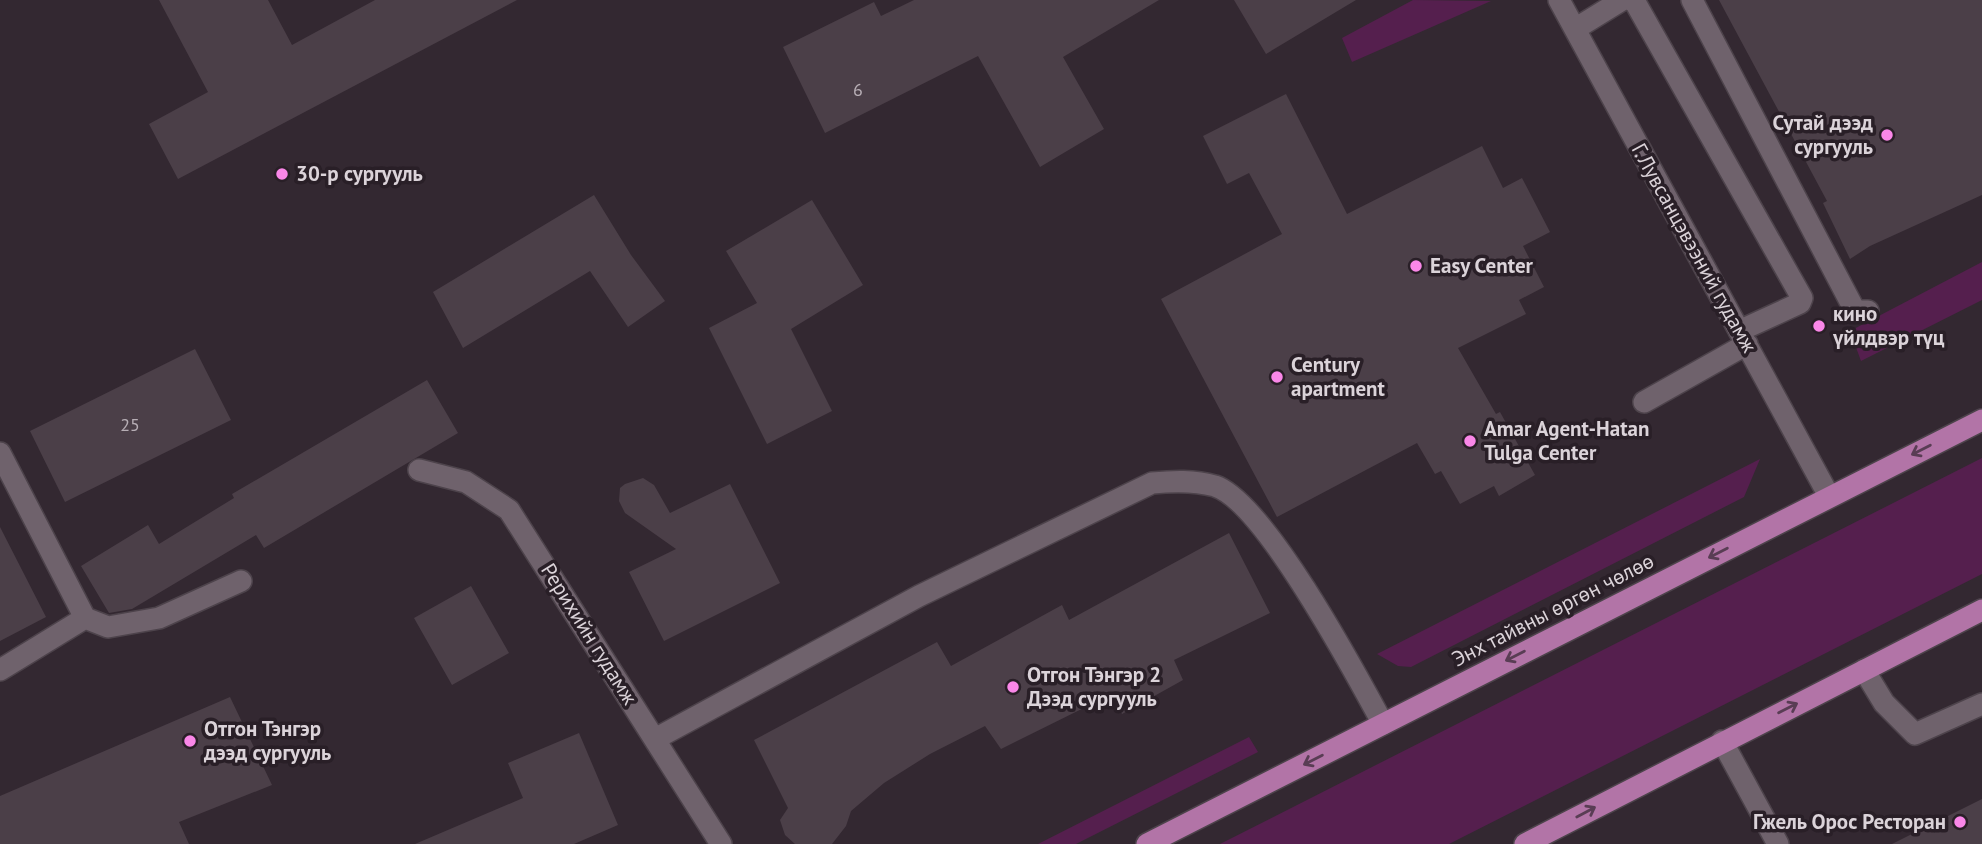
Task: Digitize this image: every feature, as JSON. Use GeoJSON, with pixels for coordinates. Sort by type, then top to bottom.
{"type":"FeatureCollection","features":[{"type":"Feature","properties":{"kind":"highway","name":"Энх тайвны өргөн чөлөө"},"geometry":{"type":"LineString","coordinates":[[1147,844],[1982,420]]}},
{"type":"Feature","properties":{"kind":"highway"},"geometry":{"type":"LineString","coordinates":[[1540,841],[1722,741],[1982,610]]}},
{"type":"Feature","properties":{"kind":"street","name":"Г.Лувсанцэвээний гудамж"},"geometry":{"type":"LineString","coordinates":[[1559,0],[1829,496]]}},
{"type":"Feature","properties":{"kind":"street"},"geometry":{"type":"LineString","coordinates":[[1575,29],[1622,0]]}},
{"type":"Feature","properties":{"kind":"street"},"geometry":{"type":"LineString","coordinates":[[1631,0],[1802,298],[1800,303],[1644,402]]}},
{"type":"Feature","properties":{"kind":"street"},"geometry":{"type":"LineString","coordinates":[[1692,0],[1853,307],[1858,311],[1868,311]]}},
{"type":"Feature","properties":{"kind":"street"},"geometry":{"type":"LineString","coordinates":[[0,453],[85,618],[108,627],[159,618],[241,581]]}},
{"type":"Feature","properties":{"kind":"street","name":"Рерихийн гудамж"},"geometry":{"type":"LineString","coordinates":[[419,470],[466,482],[509,510],[721,844]]}},
{"type":"Feature","properties":{"kind":"street"},"geometry":{"type":"LineString","coordinates":[[655,739],[919,596],[1152,483],[1181,480],[1217,487],[1251,511],[1331,629],[1383,724]]}},
{"type":"Feature","properties":{"kind":"street"},"geometry":{"type":"LineString","coordinates":[[0,670],[85,618]]}},
{"type":"Feature","properties":{"kind":"street"},"geometry":{"type":"LineString","coordinates":[[1864,670],[1884,703],[1915,734],[1982,704]]}},
{"type":"Feature","properties":{"kind":"street"},"geometry":{"type":"LineString","coordinates":[[1722,741],[1778,844]]}},
{"type":"Feature","properties":{"kind":"shaded area"},"geometry":{"type":"Polygon","coordinates":[[[1413,0],[1491,1],[1352,62],[1342,38],[1413,0]]]}},
{"type":"Feature","properties":{"kind":"shaded area"},"geometry":{"type":"Polygon","coordinates":[[[1982,262],[1982,300],[1861,361],[1850,331],[1982,262]]]}},
{"type":"Feature","properties":{"kind":"shaded area"},"geometry":{"type":"Polygon","coordinates":[[[1982,458],[1982,574],[1449,844],[1220,844],[1982,458]]]}},
{"type":"Feature","properties":{"kind":"shaded area"},"geometry":{"type":"Polygon","coordinates":[[[1760,459],[1744,497],[1411,667],[1398,666],[1377,654],[1760,459]]]}},
{"type":"Feature","properties":{"kind":"shaded area"},"geometry":{"type":"Polygon","coordinates":[[[1249,737],[1258,752],[1076,844],[1038,844],[1249,737]]]}},
{"type":"Feature","properties":{"kind":"building"},"geometry":{"type":"Polygon","coordinates":[[[159,0],[268,0],[292,45],[375,0],[517,0],[178,179],[149,124],[208,92],[159,0]]]}},
{"type":"Feature","properties":{"kind":"building"},"geometry":{"type":"Polygon","coordinates":[[[914,0],[1159,0],[1063,57],[1104,129],[1040,167],[978,56],[825,133],[783,47],[874,2],[881,16],[914,0]]]}},
{"type":"Feature","properties":{"kind":"building"},"geometry":{"type":"Polygon","coordinates":[[[1234,0],[1356,0],[1266,54],[1234,0]]]}},
{"type":"Feature","properties":{"kind":"building","name":"Сутай дээд сургууль"},"geometry":{"type":"Polygon","coordinates":[[[1719,0],[1982,0],[1982,195],[1870,246],[1850,259],[1823,203],[1827,201],[1719,0]]]}},
{"type":"Feature","properties":{"kind":"building"},"geometry":{"type":"Polygon","coordinates":[[[1286,94],[1347,214],[1482,146],[1503,188],[1522,178],[1550,232],[1523,246],[1544,287],[1519,300],[1526,314],[1458,348],[1496,414],[1500,412],[1535,475],[1499,496],[1494,486],[1460,504],[1441,471],[1435,474],[1417,443],[1277,517],[1161,299],[1282,234],[1249,173],[1227,184],[1203,136],[1286,94]]]}},
{"type":"Feature","properties":{"kind":"building"},"geometry":{"type":"Polygon","coordinates":[[[594,195],[631,255],[665,301],[628,327],[590,271],[463,348],[433,292],[594,195]]]}},
{"type":"Feature","properties":{"kind":"building"},"geometry":{"type":"Polygon","coordinates":[[[812,200],[863,285],[791,329],[832,411],[767,444],[709,328],[757,303],[726,251],[812,200]]]}},
{"type":"Feature","properties":{"kind":"building"},"geometry":{"type":"Polygon","coordinates":[[[195,349],[231,420],[65,502],[30,431],[195,349]]]}},
{"type":"Feature","properties":{"kind":"building"},"geometry":{"type":"Polygon","coordinates":[[[427,380],[458,433],[264,548],[256,535],[132,609],[109,613],[81,566],[148,525],[159,544],[234,498],[232,494],[427,380]]]}},
{"type":"Feature","properties":{"kind":"building"},"geometry":{"type":"Polygon","coordinates":[[[643,478],[654,485],[670,513],[730,484],[780,583],[664,641],[629,572],[676,549],[625,513],[619,501],[620,488],[643,478]]]}},
{"type":"Feature","properties":{"kind":"building"},"geometry":{"type":"Polygon","coordinates":[[[0,527],[46,617],[0,641],[0,527]]]}},
{"type":"Feature","properties":{"kind":"building","name":"Отгон Тэнгэр 2 Дээд сургууль"},"geometry":{"type":"Polygon","coordinates":[[[1229,533],[1270,613],[1174,660],[1183,680],[1122,714],[1114,693],[1001,749],[985,726],[930,754],[884,783],[851,811],[846,826],[832,844],[795,844],[785,835],[780,820],[788,808],[754,740],[937,642],[951,666],[1062,605],[1069,620],[1229,533]]]}},
{"type":"Feature","properties":{"kind":"building"},"geometry":{"type":"Polygon","coordinates":[[[471,586],[509,653],[452,685],[414,618],[471,586]]]}},
{"type":"Feature","properties":{"kind":"building","name":"Отгон Тэнгэр дээд сургууль"},"geometry":{"type":"Polygon","coordinates":[[[230,697],[272,785],[179,822],[189,844],[0,844],[0,796],[230,697]]]}},
{"type":"Feature","properties":{"kind":"building"},"geometry":{"type":"Polygon","coordinates":[[[579,733],[618,825],[574,844],[415,844],[523,798],[508,763],[579,733]]]}},
{"type":"Feature","properties":{"kind":"building","name":"Гжель Орос Ресторан"},"geometry":{"type":"Polygon","coordinates":[[[1982,799],[1982,844],[1892,844],[1982,799]]]}},
{"type":"Feature","properties":{"kind":"place","name":"Сутай дээд сургууль"},"geometry":{"type":"Point","coordinates":[1887,135]}},
{"type":"Feature","properties":{"kind":"place","name":"30-р сургууль"},"geometry":{"type":"Point","coordinates":[282,174]}},
{"type":"Feature","properties":{"kind":"place","name":"Easy Center"},"geometry":{"type":"Point","coordinates":[1416,266]}},
{"type":"Feature","properties":{"kind":"place","name":"кино үйлдвэр түц"},"geometry":{"type":"Point","coordinates":[1819,326]}},
{"type":"Feature","properties":{"kind":"place","name":"Century apartment"},"geometry":{"type":"Point","coordinates":[1277,377]}},
{"type":"Feature","properties":{"kind":"place","name":"Amar Agent-Hatan Tulga Center"},"geometry":{"type":"Point","coordinates":[1470,441]}},
{"type":"Feature","properties":{"kind":"place","name":"Отгон Тэнгэр 2 Дээд сургууль"},"geometry":{"type":"Point","coordinates":[1013,687]}},
{"type":"Feature","properties":{"kind":"place","name":"Отгон Тэнгэр дээд сургууль"},"geometry":{"type":"Point","coordinates":[190,741]}},
{"type":"Feature","properties":{"kind":"place","name":"Гжель Орос Ресторан"},"geometry":{"type":"Point","coordinates":[1960,822]}}]}
